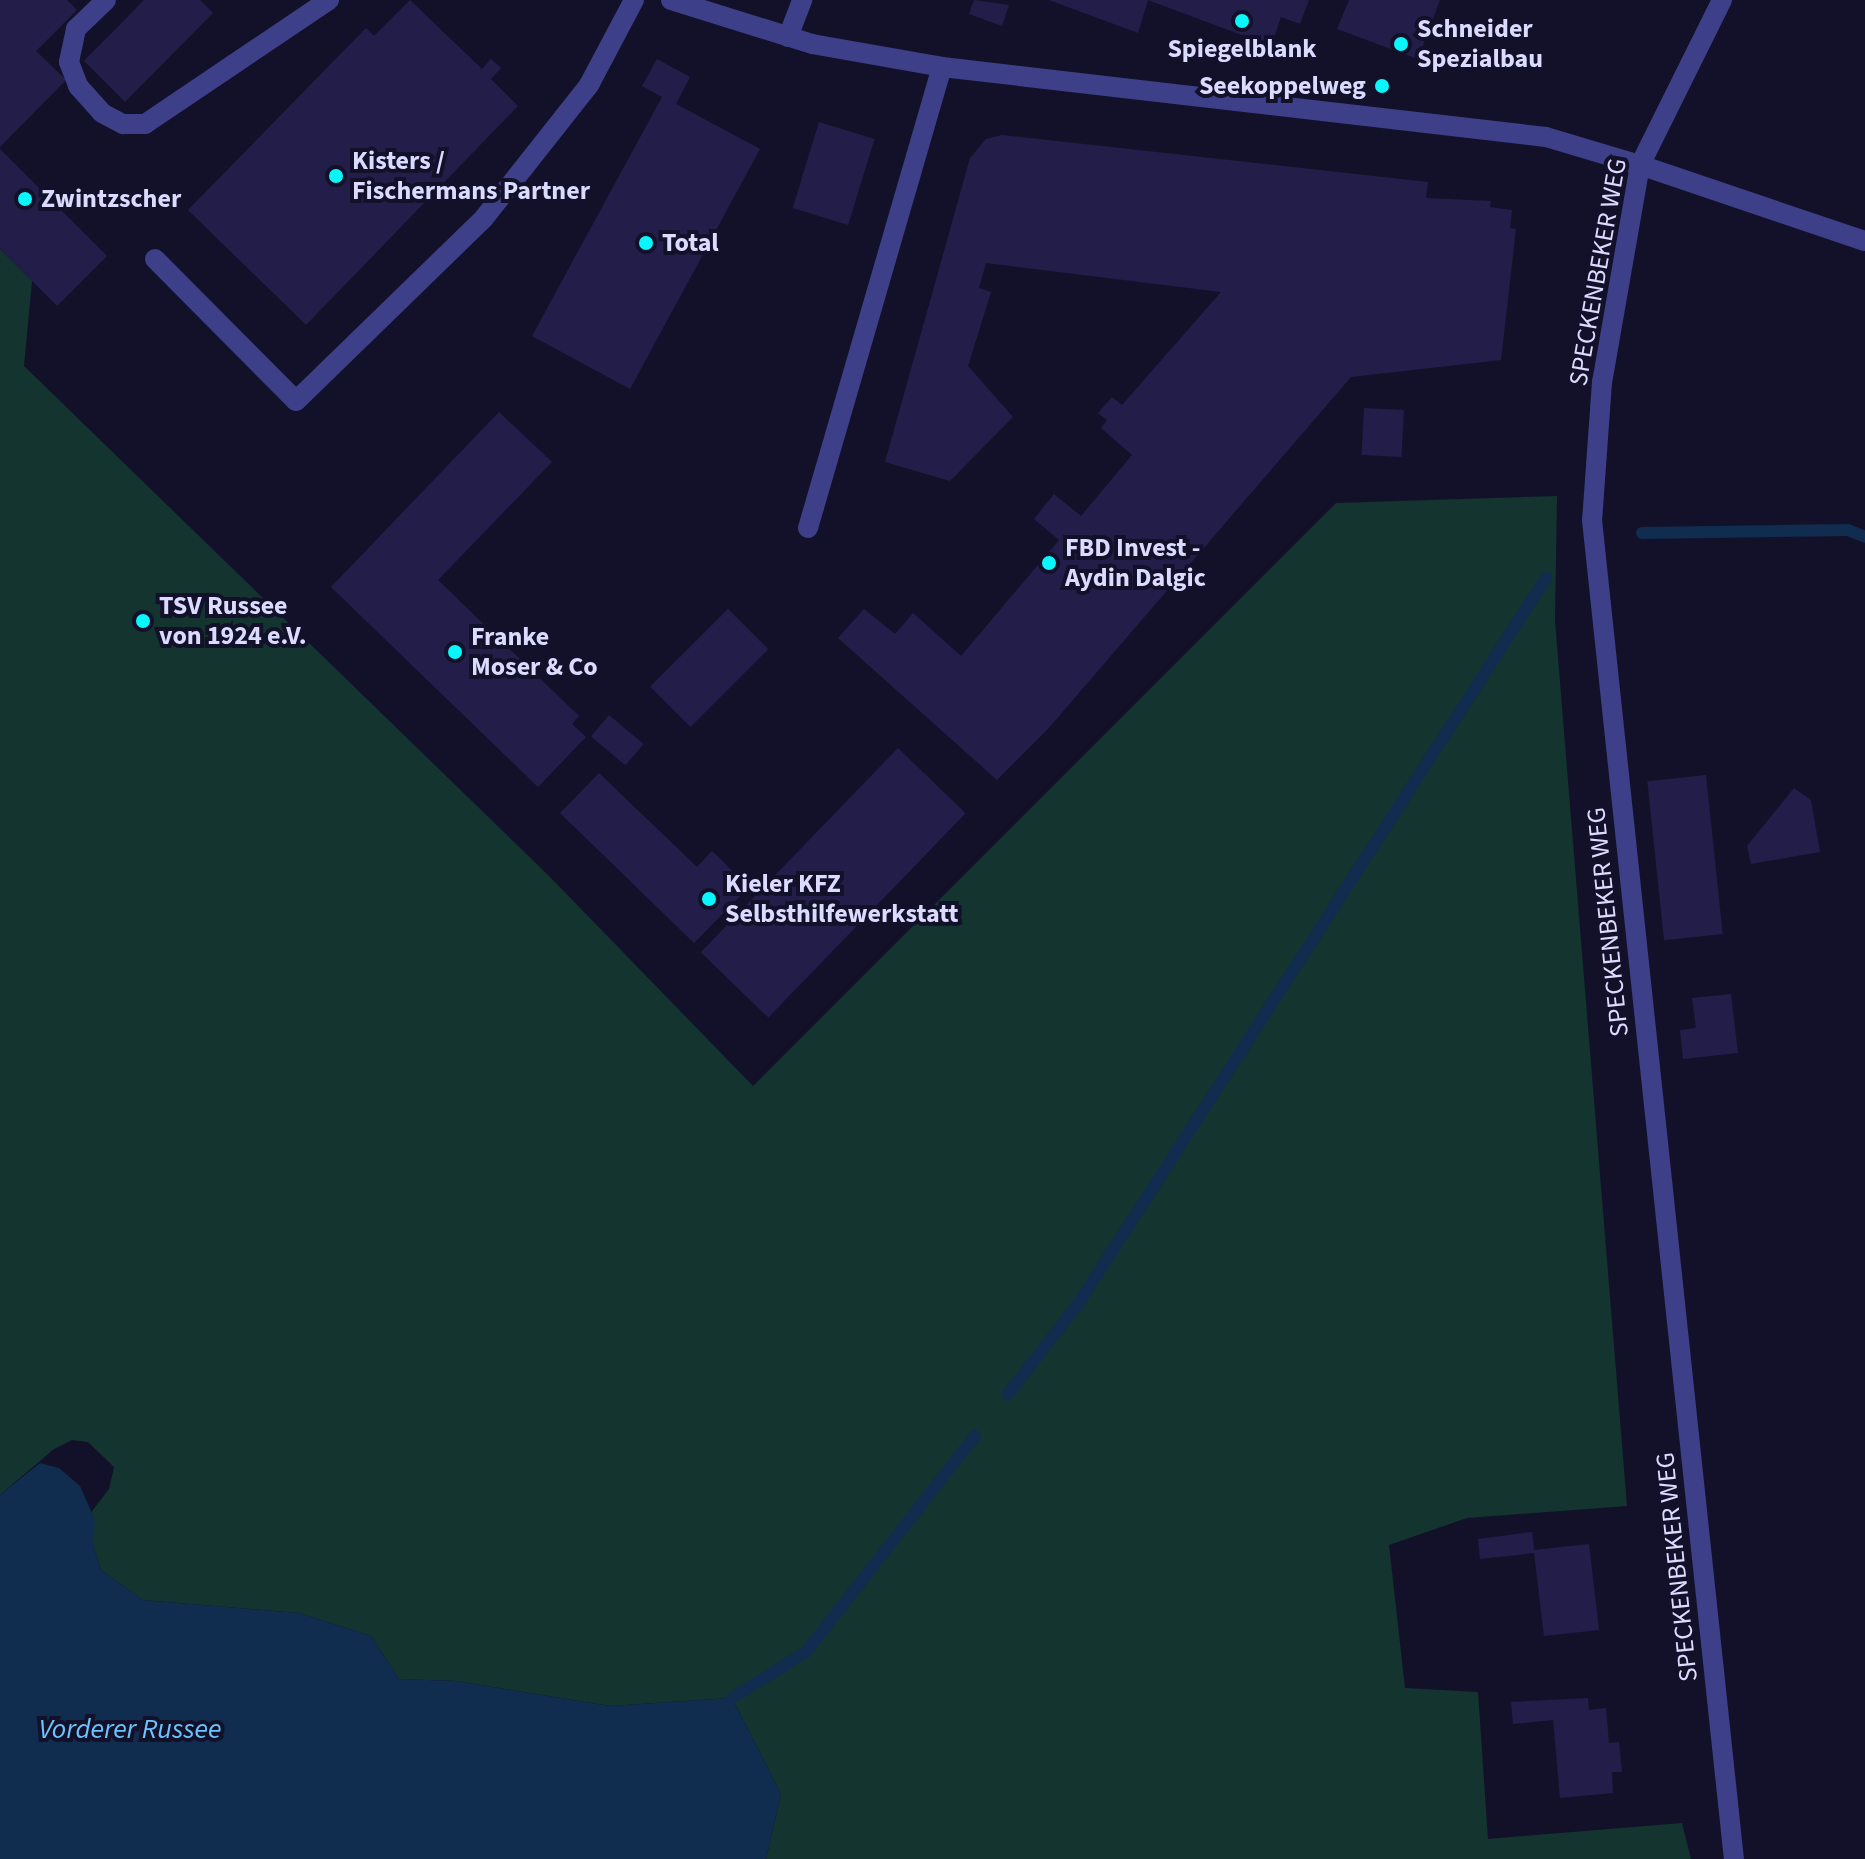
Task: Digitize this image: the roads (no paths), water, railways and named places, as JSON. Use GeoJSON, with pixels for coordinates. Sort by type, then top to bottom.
{"type":"FeatureCollection","features":[{"type":"Feature","properties":{"kind":"street"},"geometry":{"type":"LineString","coordinates":[[106,0],[76,29],[69,62],[86,95],[102,113],[123,124],[145,124],[329,0]]}},
{"type":"Feature","properties":{"kind":"street"},"geometry":{"type":"LineString","coordinates":[[155,259],[296,401],[484,218],[589,85],[634,0]]}},
{"type":"Feature","properties":{"kind":"street"},"geometry":{"type":"LineString","coordinates":[[671,0],[788,37],[942,67],[1546,137],[1640,165],[1865,241]]}},
{"type":"Feature","properties":{"kind":"street"},"geometry":{"type":"LineString","coordinates":[[788,37],[802,0]]}},
{"type":"Feature","properties":{"kind":"street","name":"SPECKENBEKER WEG"},"geometry":{"type":"LineString","coordinates":[[1722,0],[1640,165],[1602,382],[1592,520],[1734,1859]]}},
{"type":"Feature","properties":{"kind":"street"},"geometry":{"type":"LineString","coordinates":[[808,528],[942,67]]}},
{"type":"Feature","properties":{"kind":"water","name":"Vorderer Russee"},"geometry":{"type":"Polygon","coordinates":[[[40,1463],[59,1468],[80,1486],[95,1520],[93,1545],[101,1570],[143,1600],[299,1613],[371,1636],[399,1679],[456,1681],[610,1706],[732,1698],[781,1794],[766,1859],[0,1859],[0,1495],[40,1463]]]}},
{"type":"Feature","properties":{"kind":"waterway"},"geometry":{"type":"LineString","coordinates":[[1642,533],[1848,530],[1865,537]]}},
{"type":"Feature","properties":{"kind":"waterway"},"geometry":{"type":"LineString","coordinates":[[1008,1394],[1078,1304],[1546,578]]}},
{"type":"Feature","properties":{"kind":"waterway"},"geometry":{"type":"LineString","coordinates":[[732,1698],[806,1652],[975,1436]]}},
{"type":"Feature","properties":{"kind":"place","name":"Spiegelblank"},"geometry":{"type":"Point","coordinates":[1242,21]}},
{"type":"Feature","properties":{"kind":"place","name":"Schneider Spezialbau"},"geometry":{"type":"Point","coordinates":[1401,44]}},
{"type":"Feature","properties":{"kind":"place","name":"Seekoppelweg"},"geometry":{"type":"Point","coordinates":[1382,86]}},
{"type":"Feature","properties":{"kind":"place","name":"Kisters / Fischermans Partner"},"geometry":{"type":"Point","coordinates":[336,176]}},
{"type":"Feature","properties":{"kind":"place","name":"Zwintzscher"},"geometry":{"type":"Point","coordinates":[25,199]}},
{"type":"Feature","properties":{"kind":"place","name":"Total"},"geometry":{"type":"Point","coordinates":[646,243]}},
{"type":"Feature","properties":{"kind":"place","name":"FBD Invest - Aydin Dalgic"},"geometry":{"type":"Point","coordinates":[1049,563]}},
{"type":"Feature","properties":{"kind":"place","name":"TSV Russee von 1924 e.V."},"geometry":{"type":"Point","coordinates":[143,621]}},
{"type":"Feature","properties":{"kind":"place","name":"Franke Moser & Co"},"geometry":{"type":"Point","coordinates":[455,652]}},
{"type":"Feature","properties":{"kind":"place","name":"Kieler KFZ Selbsthilfewerkstatt"},"geometry":{"type":"Point","coordinates":[709,899]}}]}
